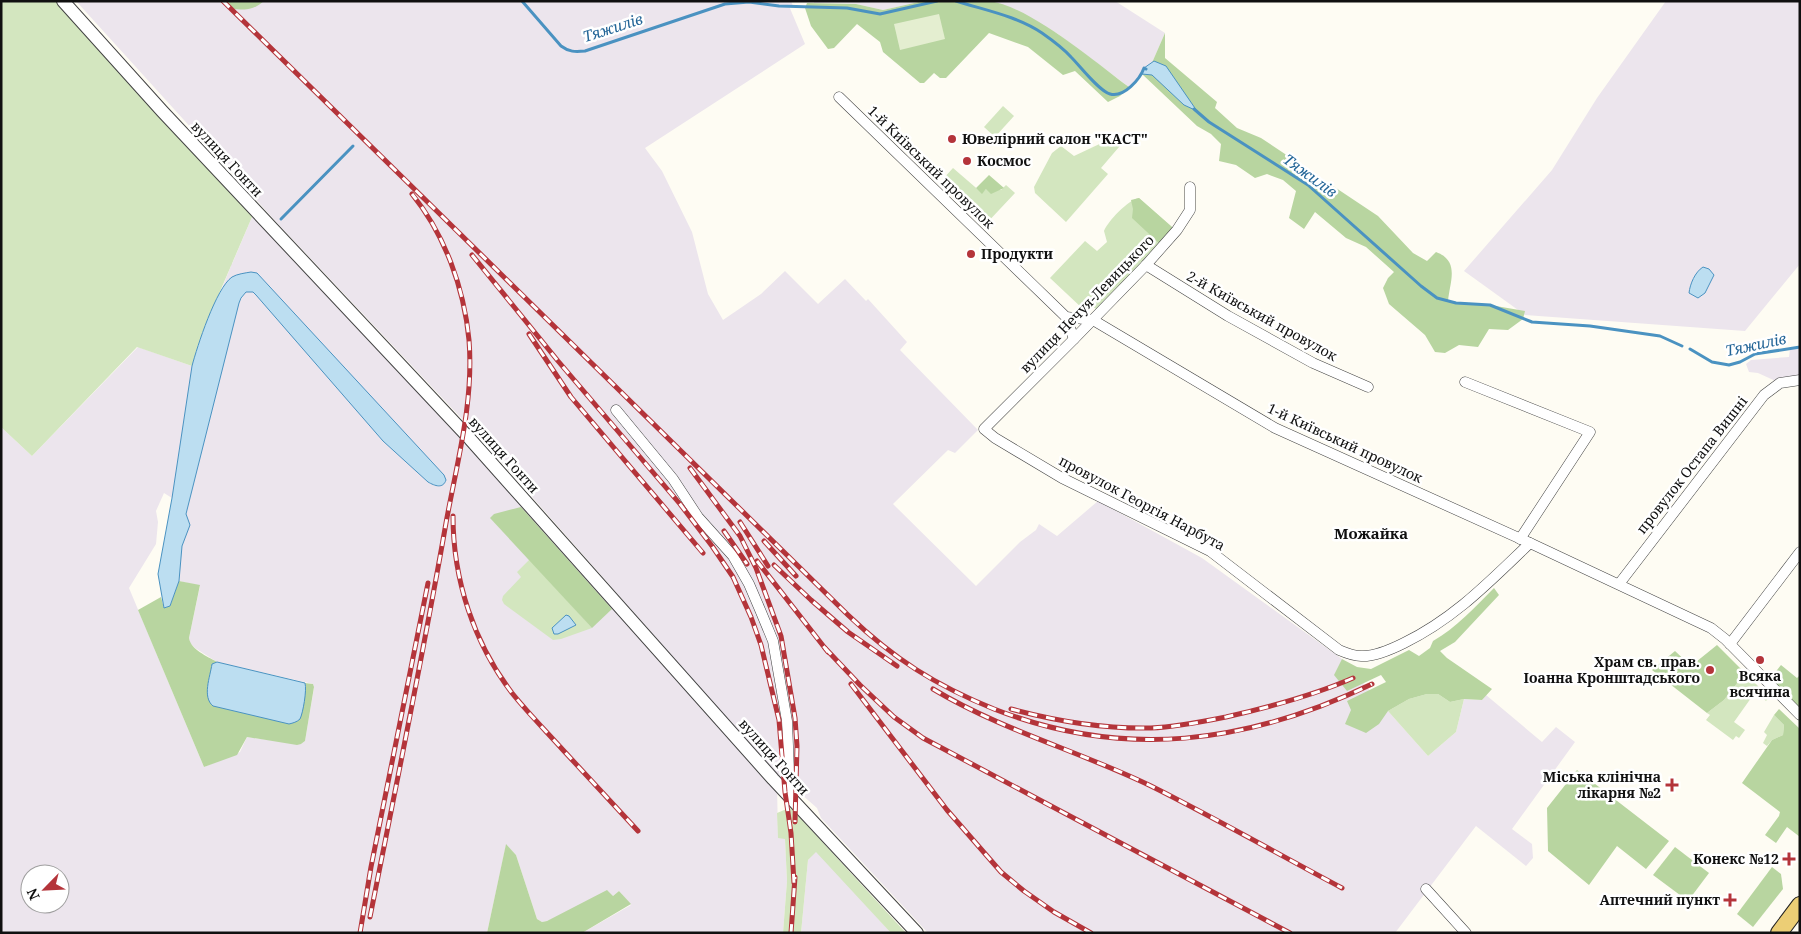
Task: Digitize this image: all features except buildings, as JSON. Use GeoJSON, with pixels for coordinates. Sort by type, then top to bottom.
{"type":"FeatureCollection","features":[{"type":"Feature","properties":{"kind":"main road"},"geometry":{"type":"LineString","coordinates":[[1779,933],[1800,905]]}},
{"type":"Feature","properties":{"kind":"street","name":"вулиця Гонти"},"geometry":{"type":"LineString","coordinates":[[63,1],[162,111],[466,436],[790,797],[918,933]]}},
{"type":"Feature","properties":{"kind":"street","name":"1-й Київський провулок"},"geometry":{"type":"LineString","coordinates":[[839,97],[1066,317],[1093,320],[1275,428],[1530,543],[1711,628],[1730,644],[1800,715]]}},
{"type":"Feature","properties":{"kind":"street","name":"вулиця Нечуя-Левицького"},"geometry":{"type":"LineString","coordinates":[[984,429],[1074,340],[1177,230],[1190,210],[1190,187]]}},
{"type":"Feature","properties":{"kind":"street","name":"2-й Київський провулок"},"geometry":{"type":"LineString","coordinates":[[1146,265],[1228,316],[1296,354],[1368,387]]}},
{"type":"Feature","properties":{"kind":"street"},"geometry":{"type":"LineString","coordinates":[[1066,317],[1074,340]]}},
{"type":"Feature","properties":{"kind":"street","name":"провулок Остапа Вишні"},"geometry":{"type":"LineString","coordinates":[[1619,584],[1764,395],[1780,383],[1800,380]]}},
{"type":"Feature","properties":{"kind":"street"},"geometry":{"type":"LineString","coordinates":[[1465,382],[1590,432],[1520,539]]}},
{"type":"Feature","properties":{"kind":"street"},"geometry":{"type":"LineString","coordinates":[[616,410],[673,479],[698,517],[733,556],[749,584],[773,641],[787,720],[790,797]]}},
{"type":"Feature","properties":{"kind":"street","name":"провулок Георгія Нарбута"},"geometry":{"type":"LineString","coordinates":[[984,429],[995,438],[1062,478],[1210,551],[1339,650],[1349,654],[1362,656],[1376,654],[1394,648],[1434,627],[1459,610],[1530,543]]}},
{"type":"Feature","properties":{"kind":"street"},"geometry":{"type":"LineString","coordinates":[[1730,644],[1800,552]]}},
{"type":"Feature","properties":{"kind":"street"},"geometry":{"type":"LineString","coordinates":[[1426,890],[1466,933]]}},
{"type":"Feature","properties":{"kind":"shaded area"},"geometry":{"type":"Polygon","coordinates":[[[1,1],[232,264],[255,210],[777,784],[778,838],[785,838],[787,881],[783,933],[582,933],[631,905],[619,891],[613,896],[542,922],[537,919],[516,855],[506,845],[487,933],[1,933],[1,427],[32,456],[138,347],[192,366],[172,498],[164,493],[156,511],[158,522],[156,544],[129,588],[204,767],[240,752],[247,737],[301,744],[305,741],[314,688],[313,684],[217,662],[195,648],[190,643],[189,638],[200,586],[179,581],[182,546],[189,525],[186,515],[227,345],[239,303],[245,292],[222,288],[231,266],[1,1]]]}},
{"type":"Feature","properties":{"kind":"shaded area"},"geometry":{"type":"Polygon","coordinates":[[[76,1],[791,1],[793,6],[789,6],[805,44],[645,148],[662,171],[692,232],[708,294],[723,320],[761,294],[785,271],[818,304],[845,279],[866,301],[868,299],[907,342],[900,350],[978,430],[955,453],[948,450],[893,504],[976,586],[1020,542],[1036,530],[1039,524],[1057,536],[1098,501],[1202,558],[1342,659],[1428,756],[1456,732],[1464,699],[1482,700],[1486,695],[1542,742],[1556,727],[1575,742],[1512,829],[1532,844],[1533,858],[1526,866],[1476,826],[1395,933],[928,933],[821,818],[817,808],[776,774],[481,439],[279,225],[76,1]]]}},
{"type":"Feature","properties":{"kind":"shaded area"},"geometry":{"type":"Polygon","coordinates":[[[814,1],[923,1],[883,10],[856,4],[814,3],[814,1]]]}},
{"type":"Feature","properties":{"kind":"shaded area"},"geometry":{"type":"Polygon","coordinates":[[[990,1],[1115,1],[1165,33],[1151,65],[1144,68],[1142,74],[1129,87],[1058,34],[1014,9],[990,1]]]}},
{"type":"Feature","properties":{"kind":"shaded area"},"geometry":{"type":"Polygon","coordinates":[[[1666,1],[1800,1],[1800,264],[1745,331],[1525,315],[1464,271],[1552,170],[1597,98],[1666,1]]]}},
{"type":"Feature","properties":{"kind":"shaded area"},"geometry":{"type":"Polygon","coordinates":[[[1800,347],[1800,380],[1780,383],[1758,373],[1749,372],[1746,364],[1751,360],[1789,357],[1790,349],[1800,347]]]}},
{"type":"Feature","properties":{"kind":"shaded area"},"geometry":{"type":"Polygon","coordinates":[[[816,851],[891,933],[801,933],[808,860],[816,851]]]}},
{"type":"Feature","properties":{"kind":"green space"},"geometry":{"type":"Polygon","coordinates":[[[1,1],[63,1],[255,210],[203,331],[192,366],[137,347],[32,456],[1,427],[1,1]]]}},
{"type":"Feature","properties":{"kind":"green space"},"geometry":{"type":"Polygon","coordinates":[[[223,1],[264,1],[249,9],[232,9],[223,1]]]}},
{"type":"Feature","properties":{"kind":"green space"},"geometry":{"type":"Polygon","coordinates":[[[923,1],[989,1],[1005,5],[1043,24],[1129,87],[1120,96],[1108,102],[1075,71],[1063,75],[1028,47],[989,33],[946,78],[940,78],[934,73],[924,83],[920,83],[883,52],[880,42],[857,24],[834,48],[828,49],[811,26],[805,8],[807,3],[856,4],[883,10],[923,1]]]}},
{"type":"Feature","properties":{"kind":"green space"},"geometry":{"type":"Polygon","coordinates":[[[939,14],[945,39],[900,50],[894,24],[939,14]]]}},
{"type":"Feature","properties":{"kind":"green space"},"geometry":{"type":"Polygon","coordinates":[[[1165,33],[1165,58],[1217,102],[1215,108],[1237,128],[1261,138],[1378,216],[1413,253],[1427,261],[1436,252],[1443,256],[1451,266],[1452,272],[1448,301],[1525,311],[1523,319],[1508,330],[1489,329],[1478,347],[1459,345],[1445,353],[1435,352],[1425,335],[1389,304],[1383,288],[1388,278],[1394,272],[1366,247],[1346,238],[1315,212],[1304,229],[1289,218],[1296,191],[1283,180],[1267,174],[1255,178],[1236,165],[1219,161],[1221,144],[1211,134],[1197,126],[1142,74],[1144,68],[1151,65],[1165,33]]]}},
{"type":"Feature","properties":{"kind":"green space"},"geometry":{"type":"Polygon","coordinates":[[[1003,106],[1014,116],[995,137],[984,127],[1003,106]]]}},
{"type":"Feature","properties":{"kind":"green space"},"geometry":{"type":"Polygon","coordinates":[[[1108,140],[1125,140],[1101,168],[1108,174],[1066,222],[1035,193],[1034,187],[1052,153],[1061,146],[1074,156],[1108,140]]]}},
{"type":"Feature","properties":{"kind":"green space"},"geometry":{"type":"Polygon","coordinates":[[[953,168],[982,193],[986,189],[1001,190],[1006,185],[1015,193],[984,226],[964,206],[966,202],[949,185],[945,188],[942,185],[943,179],[953,168]]]}},
{"type":"Feature","properties":{"kind":"green space"},"geometry":{"type":"Polygon","coordinates":[[[989,175],[1004,188],[991,194],[986,189],[982,194],[976,188],[989,175]]]}},
{"type":"Feature","properties":{"kind":"green space"},"geometry":{"type":"Polygon","coordinates":[[[1139,198],[1172,227],[1172,230],[1098,310],[1093,307],[1083,309],[1050,278],[1085,241],[1097,251],[1107,242],[1104,231],[1110,222],[1124,207],[1139,198]]]}},
{"type":"Feature","properties":{"kind":"green space"},"geometry":{"type":"Polygon","coordinates":[[[1139,198],[1172,227],[1172,230],[1161,245],[1132,218],[1131,200],[1139,198]]]}},
{"type":"Feature","properties":{"kind":"green space"},"geometry":{"type":"Polygon","coordinates":[[[521,507],[612,609],[592,628],[490,518],[494,514],[521,507]]]}},
{"type":"Feature","properties":{"kind":"green space"},"geometry":{"type":"Polygon","coordinates":[[[530,559],[592,628],[553,640],[504,604],[503,596],[521,577],[517,572],[530,559]]]}},
{"type":"Feature","properties":{"kind":"green space"},"geometry":{"type":"Polygon","coordinates":[[[179,581],[200,585],[189,638],[196,649],[217,662],[212,664],[306,689],[305,683],[313,684],[305,741],[297,745],[247,737],[237,755],[204,767],[138,610],[161,597],[164,608],[170,606],[179,581]]]}},
{"type":"Feature","properties":{"kind":"green space"},"geometry":{"type":"Polygon","coordinates":[[[1494,588],[1499,595],[1455,642],[1440,651],[1447,658],[1492,689],[1482,700],[1464,699],[1450,702],[1438,694],[1427,694],[1409,699],[1388,711],[1379,724],[1366,733],[1345,724],[1351,710],[1347,701],[1386,682],[1381,675],[1347,691],[1334,675],[1342,659],[1357,667],[1371,669],[1409,650],[1419,656],[1430,648],[1433,641],[1465,617],[1494,588]]]}},
{"type":"Feature","properties":{"kind":"green space"},"geometry":{"type":"Polygon","coordinates":[[[1717,645],[1745,673],[1724,700],[1707,713],[1652,670],[1675,651],[1691,666],[1717,645]]]}},
{"type":"Feature","properties":{"kind":"green space"},"geometry":{"type":"Polygon","coordinates":[[[1781,665],[1797,678],[1800,675],[1800,710],[1770,679],[1781,665]]]}},
{"type":"Feature","properties":{"kind":"green space"},"geometry":{"type":"Polygon","coordinates":[[[1745,673],[1769,697],[1766,701],[1756,691],[1734,722],[1745,730],[1739,738],[1736,736],[1733,740],[1706,720],[1710,715],[1707,713],[1724,700],[1745,673]]]}},
{"type":"Feature","properties":{"kind":"green space"},"geometry":{"type":"Polygon","coordinates":[[[1427,694],[1438,694],[1450,702],[1464,699],[1456,732],[1428,756],[1388,711],[1409,699],[1427,694]]]}},
{"type":"Feature","properties":{"kind":"green space"},"geometry":{"type":"Polygon","coordinates":[[[1779,709],[1800,729],[1800,837],[1787,827],[1776,843],[1765,835],[1780,812],[1742,783],[1772,740],[1783,735],[1784,725],[1774,715],[1779,709]]]}},
{"type":"Feature","properties":{"kind":"green space"},"geometry":{"type":"Polygon","coordinates":[[[1774,715],[1784,725],[1783,735],[1772,740],[1767,746],[1763,743],[1767,735],[1764,732],[1774,715]]]}},
{"type":"Feature","properties":{"kind":"green space"},"geometry":{"type":"Polygon","coordinates":[[[1577,770],[1669,841],[1646,869],[1617,846],[1589,885],[1548,851],[1547,808],[1577,770]]]}},
{"type":"Feature","properties":{"kind":"green space"},"geometry":{"type":"Polygon","coordinates":[[[789,808],[792,809],[906,933],[891,933],[816,852],[808,860],[801,933],[783,933],[787,881],[785,839],[778,838],[777,813],[789,808]]]}},
{"type":"Feature","properties":{"kind":"green space"},"geometry":{"type":"Polygon","coordinates":[[[506,844],[516,855],[537,919],[542,922],[607,890],[613,896],[619,891],[631,904],[582,933],[487,933],[506,844]]]}},
{"type":"Feature","properties":{"kind":"green space"},"geometry":{"type":"Polygon","coordinates":[[[1675,847],[1709,873],[1688,901],[1653,875],[1675,847]]]}},
{"type":"Feature","properties":{"kind":"green space"},"geometry":{"type":"Polygon","coordinates":[[[1772,867],[1781,874],[1783,889],[1753,927],[1737,914],[1772,867]]]}},
{"type":"Feature","properties":{"kind":"water"},"geometry":{"type":"Polygon","coordinates":[[[1154,61],[1166,66],[1197,111],[1184,105],[1152,75],[1142,74],[1144,68],[1154,61]]]}},
{"type":"Feature","properties":{"kind":"water"},"geometry":{"type":"Polygon","coordinates":[[[1703,267],[1709,269],[1714,275],[1705,293],[1698,298],[1689,293],[1695,275],[1703,267]]]}},
{"type":"Feature","properties":{"kind":"water"},"geometry":{"type":"Polygon","coordinates":[[[251,272],[257,273],[444,475],[446,480],[441,486],[428,482],[383,441],[256,295],[253,292],[246,292],[239,303],[186,514],[190,525],[182,546],[179,581],[170,606],[164,608],[158,574],[172,498],[192,366],[208,318],[226,283],[232,277],[251,272]]]}},
{"type":"Feature","properties":{"kind":"water"},"geometry":{"type":"Polygon","coordinates":[[[566,615],[576,625],[558,634],[554,634],[552,628],[566,615]]]}},
{"type":"Feature","properties":{"kind":"water"},"geometry":{"type":"Polygon","coordinates":[[[217,662],[305,683],[300,719],[289,724],[213,706],[207,692],[212,664],[217,662]]]}},
{"type":"Feature","properties":{"kind":"waterway","name":"Тяжилів"},"geometry":{"type":"LineString","coordinates":[[522,1],[561,46],[569,50],[578,51],[585,51],[725,4],[749,2],[779,6],[847,8],[880,14],[937,1]]}},
{"type":"Feature","properties":{"kind":"waterway","name":"Тяжилів"},"geometry":{"type":"LineString","coordinates":[[956,1],[1022,22],[1042,33],[1061,47],[1095,83],[1110,94],[1121,93],[1131,87],[1144,68],[1146,69]]}},
{"type":"Feature","properties":{"kind":"waterway","name":"Тяжилів"},"geometry":{"type":"LineString","coordinates":[[1194,109],[1209,122],[1308,185],[1421,286],[1437,298],[1456,303],[1490,305],[1532,322],[1590,326],[1660,336],[1682,346]]}},
{"type":"Feature","properties":{"kind":"waterway"},"geometry":{"type":"LineString","coordinates":[[281,219],[353,146]]}},
{"type":"Feature","properties":{"kind":"waterway","name":"Тяжилів"},"geometry":{"type":"LineString","coordinates":[[1690,349],[1712,362],[1729,365],[1740,362],[1755,354],[1800,347]]}},
{"type":"Feature","properties":{"kind":"railway"},"geometry":{"type":"LineString","coordinates":[[223,1],[848,615],[882,645],[916,670],[973,700],[1042,725],[1090,735],[1138,739],[1185,738],[1232,732],[1278,720],[1325,704],[1372,684]]}},
{"type":"Feature","properties":{"kind":"railway"},"geometry":{"type":"LineString","coordinates":[[370,917],[419,671],[459,455],[469,386],[469,340],[463,301],[443,245],[424,210],[412,194]]}},
{"type":"Feature","properties":{"kind":"railway"},"geometry":{"type":"LineString","coordinates":[[472,255],[558,361],[680,504],[733,577],[761,645],[779,720],[785,792],[791,833],[794,883]]}},
{"type":"Feature","properties":{"kind":"railway"},"geometry":{"type":"LineString","coordinates":[[529,334],[571,397],[703,553]]}},
{"type":"Feature","properties":{"kind":"railway"},"geometry":{"type":"LineString","coordinates":[[690,468],[740,536],[756,568],[781,636],[795,718],[797,746],[795,822]]}},
{"type":"Feature","properties":{"kind":"railway"},"geometry":{"type":"LineString","coordinates":[[453,516],[457,564],[468,610],[487,653],[499,674],[524,708],[638,831]]}},
{"type":"Feature","properties":{"kind":"railway"},"geometry":{"type":"LineString","coordinates":[[740,522],[768,566]]}},
{"type":"Feature","properties":{"kind":"railway"},"geometry":{"type":"LineString","coordinates":[[724,531],[747,564]]}},
{"type":"Feature","properties":{"kind":"railway"},"geometry":{"type":"LineString","coordinates":[[764,541],[796,576]]}},
{"type":"Feature","properties":{"kind":"railway"},"geometry":{"type":"LineString","coordinates":[[757,561],[828,652]]}},
{"type":"Feature","properties":{"kind":"railway"},"geometry":{"type":"LineString","coordinates":[[774,565],[848,632],[897,666]]}},
{"type":"Feature","properties":{"kind":"railway"},"geometry":{"type":"LineString","coordinates":[[360,933],[371,867],[428,583]]}},
{"type":"Feature","properties":{"kind":"railway"},"geometry":{"type":"LineString","coordinates":[[825,648],[894,717],[923,738],[1290,933]]}},
{"type":"Feature","properties":{"kind":"railway"},"geometry":{"type":"LineString","coordinates":[[1011,709],[1063,721],[1098,726],[1151,728],[1207,721],[1259,709],[1306,696],[1353,678]]}},
{"type":"Feature","properties":{"kind":"railway"},"geometry":{"type":"LineString","coordinates":[[851,684],[947,810],[1001,872],[1054,912],[1091,933]]}},
{"type":"Feature","properties":{"kind":"railway"},"geometry":{"type":"LineString","coordinates":[[933,689],[986,717],[1124,773],[1151,786],[1342,888]]}},
{"type":"Feature","properties":{"kind":"railway"},"geometry":{"type":"LineString","coordinates":[[791,933],[795,877]]}},
{"type":"Feature","properties":{"kind":"place","name":"Ювелірний салон \"КАСТ\""},"geometry":{"type":"Point","coordinates":[952,139]}},
{"type":"Feature","properties":{"kind":"place","name":"Космос"},"geometry":{"type":"Point","coordinates":[967,161]}},
{"type":"Feature","properties":{"kind":"place","name":"Продукти"},"geometry":{"type":"Point","coordinates":[971,254]}},
{"type":"Feature","properties":{"kind":"place","name":"Всяка всячина"},"geometry":{"type":"Point","coordinates":[1760,660]}},
{"type":"Feature","properties":{"kind":"place","name":"Храм св. прав. Іоанна Кронштадського"},"geometry":{"type":"Point","coordinates":[1710,670]}},
{"type":"Feature","properties":{"kind":"place","name":"Міська клінічна лікарня №2"},"geometry":{"type":"Point","coordinates":[1672,785]}},
{"type":"Feature","properties":{"kind":"place","name":"Конекс №12"},"geometry":{"type":"Point","coordinates":[1789,859]}},
{"type":"Feature","properties":{"kind":"place","name":"Аптечний пункт"},"geometry":{"type":"Point","coordinates":[1730,900]}},
{"type":"Feature","properties":{"kind":"district","name":"Можайка"},"geometry":{"type":"Point","coordinates":[1371,534]}}]}
